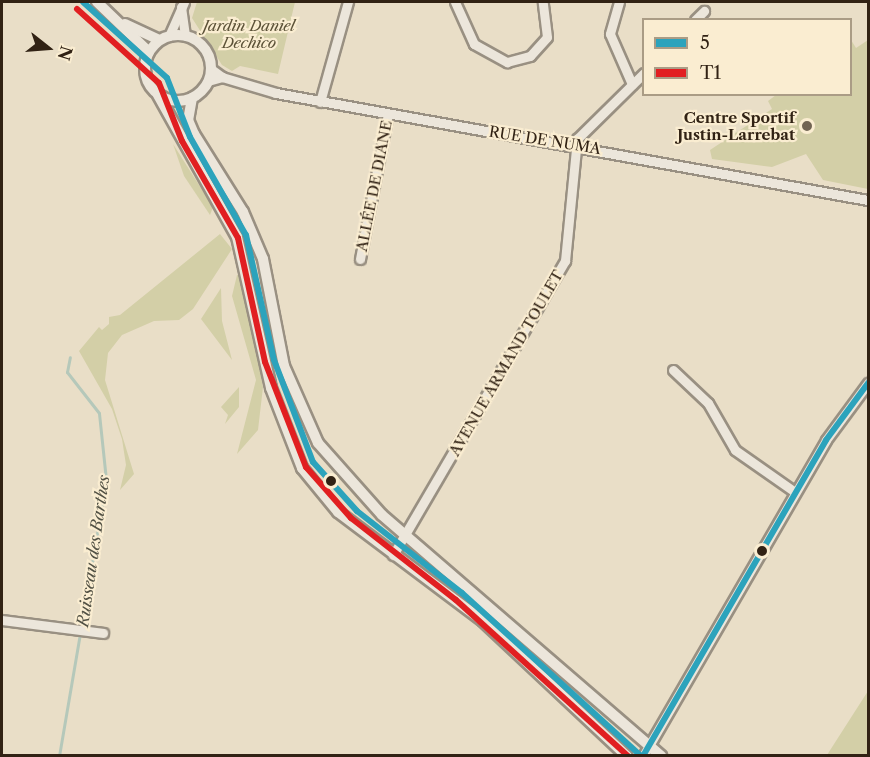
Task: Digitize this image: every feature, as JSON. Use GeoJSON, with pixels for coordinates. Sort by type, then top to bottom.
{"type":"FeatureCollection","features":[{"type":"Feature","properties":{"kind":"street"},"geometry":{"type":"LineString","coordinates":[[97,2],[124,24],[149,52]]}},
{"type":"Feature","properties":{"kind":"street"},"geometry":{"type":"LineString","coordinates":[[320,102],[348,2]]}},
{"type":"Feature","properties":{"kind":"street"},"geometry":{"type":"LineString","coordinates":[[455,2],[474,44],[507,62],[530,56],[547,37],[543,2]]}},
{"type":"Feature","properties":{"kind":"street"},"geometry":{"type":"LineString","coordinates":[[619,2],[610,33],[632,84]]}},
{"type":"Feature","properties":{"kind":"street"},"geometry":{"type":"LineString","coordinates":[[182,4],[185,36]]}},
{"type":"Feature","properties":{"kind":"street"},"geometry":{"type":"LineString","coordinates":[[182,4],[165,38],[149,52],[147,80],[158,95],[244,256],[271,388],[297,460],[338,512],[483,621],[627,756]]}},
{"type":"Feature","properties":{"kind":"street"},"geometry":{"type":"LineString","coordinates":[[697,18],[704,11]]}},
{"type":"Feature","properties":{"kind":"street"},"geometry":{"type":"LineString","coordinates":[[124,24],[165,38],[185,36],[202,45],[211,69],[208,81],[192,98],[188,120],[194,134],[243,212],[263,259],[295,400],[342,475],[405,534],[652,746],[660,756]]}},
{"type":"Feature","properties":{"kind":"street","name":"RUE DE NUMA"},"geometry":{"type":"LineString","coordinates":[[211,69],[222,77],[320,102],[574,145],[868,200]]}},
{"type":"Feature","properties":{"kind":"street"},"geometry":{"type":"LineString","coordinates":[[574,145],[642,74]]}},
{"type":"Feature","properties":{"kind":"street"},"geometry":{"type":"LineString","coordinates":[[208,81],[222,77]]}},
{"type":"Feature","properties":{"kind":"street"},"geometry":{"type":"LineString","coordinates":[[158,95],[175,102],[192,98]]}},
{"type":"Feature","properties":{"kind":"street","name":"ALLÉE DE DIANE"},"geometry":{"type":"LineString","coordinates":[[360,259],[388,114]]}},
{"type":"Feature","properties":{"kind":"street","name":"AVENUE ARMAND TOULET"},"geometry":{"type":"LineString","coordinates":[[393,555],[565,261],[574,145]]}},
{"type":"Feature","properties":{"kind":"street"},"geometry":{"type":"LineString","coordinates":[[673,370],[708,403],[735,450],[795,492]]}},
{"type":"Feature","properties":{"kind":"street"},"geometry":{"type":"LineString","coordinates":[[643,756],[652,746],[795,492],[868,383]]}},
{"type":"Feature","properties":{"kind":"street"},"geometry":{"type":"LineString","coordinates":[[2,620],[103,633]]}},
{"type":"Feature","properties":{"kind":"green space","name":"Jardin Daniel Dechico"},"geometry":{"type":"Polygon","coordinates":[[[197,2],[295,2],[278,74],[240,66],[232,71],[222,65],[192,18],[197,2]]]}},
{"type":"Feature","properties":{"kind":"green space","name":"Centre Sportif Justin-Larrebat"},"geometry":{"type":"Polygon","coordinates":[[[868,40],[868,189],[823,180],[806,154],[772,167],[712,159],[710,150],[772,109],[768,101],[775,96],[852,96],[852,42],[856,48],[868,40]]]}},
{"type":"Feature","properties":{"kind":"green space"},"geometry":{"type":"Polygon","coordinates":[[[173,144],[213,207],[210,215],[184,176],[173,144]]]}},
{"type":"Feature","properties":{"kind":"green space"},"geometry":{"type":"Polygon","coordinates":[[[220,234],[232,249],[193,309],[179,320],[154,321],[122,335],[108,353],[105,380],[134,474],[120,490],[126,465],[122,439],[112,409],[79,351],[99,327],[102,330],[109,324],[109,317],[120,315],[220,234]]]}},
{"type":"Feature","properties":{"kind":"green space"},"geometry":{"type":"Polygon","coordinates":[[[237,275],[242,275],[263,387],[258,430],[237,454],[256,380],[232,296],[237,275]]]}},
{"type":"Feature","properties":{"kind":"green space"},"geometry":{"type":"Polygon","coordinates":[[[221,288],[222,321],[232,360],[201,319],[221,288]]]}},
{"type":"Feature","properties":{"kind":"green space"},"geometry":{"type":"Polygon","coordinates":[[[239,387],[239,407],[225,424],[228,415],[221,407],[239,387]]]}},
{"type":"Feature","properties":{"kind":"green space"},"geometry":{"type":"Polygon","coordinates":[[[868,691],[868,755],[827,755],[868,691]]]}},
{"type":"Feature","properties":{"kind":"waterway","name":"Ruisseau des Barthes"},"geometry":{"type":"LineString","coordinates":[[59,756],[106,480],[99,413],[67,372],[70,357]]}},
{"type":"Feature","properties":{"kind":"transit line","name":"5"},"geometry":{"type":"LineString","coordinates":[[83,2],[167,78],[190,137],[246,235],[274,360],[313,462],[357,511],[462,593],[641,756]]}},
{"type":"Feature","properties":{"kind":"transit line","name":"T1"},"geometry":{"type":"LineString","coordinates":[[77,9],[159,83],[182,141],[238,238],[265,362],[306,467],[351,518],[456,600],[628,756]]}},
{"type":"Feature","properties":{"kind":"transit line","name":"5"},"geometry":{"type":"LineString","coordinates":[[643,756],[826,440],[868,383]]}},
{"type":"Feature","properties":{"kind":"place","name":"Centre Sportif Justin-Larrebat"},"geometry":{"type":"Point","coordinates":[807,126]}}]}
